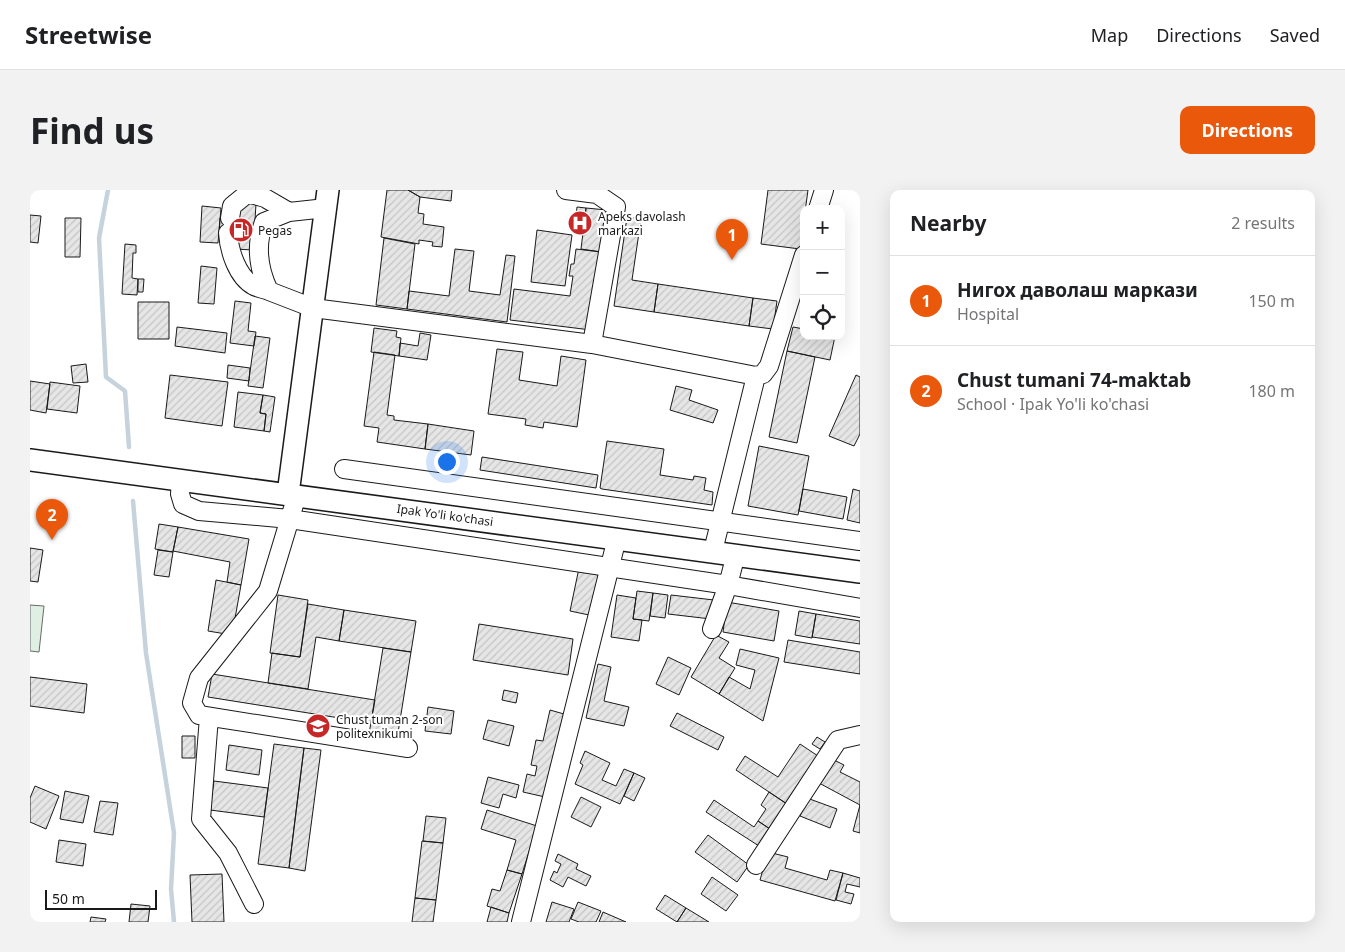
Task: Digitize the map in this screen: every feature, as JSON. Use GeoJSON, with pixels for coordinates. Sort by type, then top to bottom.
{"type":"FeatureCollection","features":[{"type":"Feature","properties":{"kind":"main road"},"geometry":{"type":"LineString","coordinates":[[293,495],[312,308],[327,199]]}},
{"type":"Feature","properties":{"kind":"main road","name":"Ipak Yo'li ko'chasi"},"geometry":{"type":"LineString","coordinates":[[30,460],[860,572]]}},
{"type":"Feature","properties":{"kind":"street"},"geometry":{"type":"LineString","coordinates":[[566,190],[618,199],[592,344]]}},
{"type":"Feature","properties":{"kind":"street"},"geometry":{"type":"LineString","coordinates":[[819,205],[824,190]]}},
{"type":"Feature","properties":{"kind":"street"},"geometry":{"type":"LineString","coordinates":[[289,212],[265,198],[248,193],[232,206],[229,226],[229,248],[241,273],[252,285],[312,308],[592,344],[756,376],[763,374],[769,366],[800,267]]}},
{"type":"Feature","properties":{"kind":"street"},"geometry":{"type":"LineString","coordinates":[[269,291],[260,273],[258,238],[264,222],[327,199]]}},
{"type":"Feature","properties":{"kind":"street"},"geometry":{"type":"LineString","coordinates":[[713,551],[756,376]]}},
{"type":"Feature","properties":{"kind":"street"},"geometry":{"type":"LineString","coordinates":[[344,469],[860,541]]}},
{"type":"Feature","properties":{"kind":"street"},"geometry":{"type":"LineString","coordinates":[[181,480],[180,494],[183,504],[199,511],[290,519],[609,568],[728,584],[860,608]]}},
{"type":"Feature","properties":{"kind":"street"},"geometry":{"type":"LineString","coordinates":[[293,495],[290,519],[268,591],[199,678],[192,702],[199,715],[408,748]]}},
{"type":"Feature","properties":{"kind":"street"},"geometry":{"type":"LineString","coordinates":[[521,922],[617,538]]}},
{"type":"Feature","properties":{"kind":"street"},"geometry":{"type":"LineString","coordinates":[[712,629],[728,584],[736,554]]}},
{"type":"Feature","properties":{"kind":"street"},"geometry":{"type":"LineString","coordinates":[[209,717],[201,819],[228,853],[254,904]]}},
{"type":"Feature","properties":{"kind":"street"},"geometry":{"type":"LineString","coordinates":[[756,865],[838,740],[860,735]]}},
{"type":"Feature","properties":{"kind":"green space"},"geometry":{"type":"Polygon","coordinates":[[[30,605],[44,606],[39,652],[30,651],[30,605]]]}},
{"type":"Feature","properties":{"kind":"building"},"geometry":{"type":"Polygon","coordinates":[[[387,190],[408,190],[420,197],[418,213],[424,214],[423,224],[444,227],[442,247],[432,246],[433,242],[419,240],[419,244],[381,237],[387,190]]]}},
{"type":"Feature","properties":{"kind":"building"},"geometry":{"type":"Polygon","coordinates":[[[408,190],[452,190],[451,201],[420,197],[408,190]]]}},
{"type":"Feature","properties":{"kind":"building"},"geometry":{"type":"Polygon","coordinates":[[[768,190],[808,190],[806,205],[800,205],[800,249],[761,244],[768,190]]]}},
{"type":"Feature","properties":{"kind":"building"},"geometry":{"type":"Polygon","coordinates":[[[238,203],[256,204],[253,250],[235,249],[236,234],[219,233],[220,218],[237,219],[238,203]]]}},
{"type":"Feature","properties":{"kind":"building"},"geometry":{"type":"Polygon","coordinates":[[[202,206],[221,208],[218,243],[200,242],[202,206]]]}},
{"type":"Feature","properties":{"kind":"building"},"geometry":{"type":"Polygon","coordinates":[[[577,207],[586,208],[583,235],[574,233],[577,207]]]}},
{"type":"Feature","properties":{"kind":"building"},"geometry":{"type":"Polygon","coordinates":[[[586,208],[607,210],[602,252],[581,249],[586,208]]]}},
{"type":"Feature","properties":{"kind":"building"},"geometry":{"type":"Polygon","coordinates":[[[30,215],[41,216],[38,243],[30,242],[30,215]]]}},
{"type":"Feature","properties":{"kind":"building"},"geometry":{"type":"Polygon","coordinates":[[[627,217],[641,219],[632,280],[658,284],[654,312],[614,306],[627,217]]]}},
{"type":"Feature","properties":{"kind":"building"},"geometry":{"type":"Polygon","coordinates":[[[65,218],[81,218],[80,257],[65,257],[65,218]]]}},
{"type":"Feature","properties":{"kind":"building"},"geometry":{"type":"Polygon","coordinates":[[[537,230],[572,235],[565,286],[531,282],[537,230]]]}},
{"type":"Feature","properties":{"kind":"building"},"geometry":{"type":"Polygon","coordinates":[[[384,238],[415,244],[407,309],[376,305],[384,238]]]}},
{"type":"Feature","properties":{"kind":"building"},"geometry":{"type":"Polygon","coordinates":[[[125,244],[136,245],[136,253],[133,253],[132,278],[138,279],[137,295],[122,294],[125,244]]]}},
{"type":"Feature","properties":{"kind":"building"},"geometry":{"type":"Polygon","coordinates":[[[455,249],[474,251],[469,291],[500,295],[506,255],[515,256],[507,322],[407,309],[409,291],[449,296],[455,249]]]}},
{"type":"Feature","properties":{"kind":"building"},"geometry":{"type":"Polygon","coordinates":[[[576,249],[601,252],[591,330],[510,320],[514,289],[570,296],[573,276],[569,276],[571,264],[574,264],[576,249]]]}},
{"type":"Feature","properties":{"kind":"building"},"geometry":{"type":"Polygon","coordinates":[[[201,266],[217,268],[214,304],[198,303],[201,266]]]}},
{"type":"Feature","properties":{"kind":"building"},"geometry":{"type":"Polygon","coordinates":[[[138,279],[144,279],[143,292],[138,292],[138,279]]]}},
{"type":"Feature","properties":{"kind":"building"},"geometry":{"type":"Polygon","coordinates":[[[658,284],[753,298],[749,326],[654,312],[658,284]]]}},
{"type":"Feature","properties":{"kind":"building"},"geometry":{"type":"Polygon","coordinates":[[[753,298],[777,301],[773,329],[749,326],[753,298]]]}},
{"type":"Feature","properties":{"kind":"building"},"geometry":{"type":"Polygon","coordinates":[[[235,301],[251,303],[248,331],[256,332],[254,346],[230,343],[235,301]]]}},
{"type":"Feature","properties":{"kind":"building"},"geometry":{"type":"Polygon","coordinates":[[[138,302],[169,302],[169,339],[138,339],[138,302]]]}},
{"type":"Feature","properties":{"kind":"building"},"geometry":{"type":"Polygon","coordinates":[[[177,327],[227,333],[225,353],[175,346],[177,327]]]}},
{"type":"Feature","properties":{"kind":"building"},"geometry":{"type":"Polygon","coordinates":[[[793,327],[800,328],[800,340],[834,340],[830,360],[787,351],[793,327]]]}},
{"type":"Feature","properties":{"kind":"building"},"geometry":{"type":"Polygon","coordinates":[[[374,328],[397,331],[396,337],[401,338],[399,356],[371,352],[374,328]]]}},
{"type":"Feature","properties":{"kind":"building"},"geometry":{"type":"Polygon","coordinates":[[[420,333],[431,335],[427,360],[399,356],[400,343],[418,346],[420,333]]]}},
{"type":"Feature","properties":{"kind":"building"},"geometry":{"type":"Polygon","coordinates":[[[255,336],[270,338],[263,388],[248,386],[255,336]]]}},
{"type":"Feature","properties":{"kind":"building"},"geometry":{"type":"Polygon","coordinates":[[[497,349],[523,352],[519,380],[557,386],[561,356],[586,360],[577,427],[544,422],[543,428],[525,425],[526,419],[488,414],[497,349]]]}},
{"type":"Feature","properties":{"kind":"building"},"geometry":{"type":"Polygon","coordinates":[[[787,351],[815,357],[797,443],[769,437],[787,351]]]}},
{"type":"Feature","properties":{"kind":"building"},"geometry":{"type":"Polygon","coordinates":[[[374,352],[395,355],[387,415],[394,416],[394,420],[428,424],[425,449],[377,442],[379,428],[364,426],[374,352]]]}},
{"type":"Feature","properties":{"kind":"building"},"geometry":{"type":"Polygon","coordinates":[[[86,364],[88,382],[73,383],[71,366],[86,364]]]}},
{"type":"Feature","properties":{"kind":"building"},"geometry":{"type":"Polygon","coordinates":[[[228,365],[250,368],[249,381],[227,378],[228,365]]]}},
{"type":"Feature","properties":{"kind":"building"},"geometry":{"type":"Polygon","coordinates":[[[170,375],[228,382],[222,426],[165,418],[170,375]]]}},
{"type":"Feature","properties":{"kind":"building"},"geometry":{"type":"Polygon","coordinates":[[[856,375],[860,377],[860,434],[854,446],[829,436],[856,375]]]}},
{"type":"Feature","properties":{"kind":"building"},"geometry":{"type":"Polygon","coordinates":[[[30,381],[50,384],[46,413],[30,410],[30,381]]]}},
{"type":"Feature","properties":{"kind":"building"},"geometry":{"type":"Polygon","coordinates":[[[50,382],[80,386],[77,413],[47,409],[50,382]]]}},
{"type":"Feature","properties":{"kind":"building"},"geometry":{"type":"Polygon","coordinates":[[[676,386],[692,390],[689,400],[718,410],[713,423],[670,410],[676,386]]]}},
{"type":"Feature","properties":{"kind":"building"},"geometry":{"type":"Polygon","coordinates":[[[238,392],[263,395],[260,413],[266,414],[264,431],[234,427],[238,392]]]}},
{"type":"Feature","properties":{"kind":"building"},"geometry":{"type":"Polygon","coordinates":[[[263,395],[275,397],[270,432],[264,431],[266,414],[260,413],[263,395]]]}},
{"type":"Feature","properties":{"kind":"building"},"geometry":{"type":"Polygon","coordinates":[[[428,424],[474,431],[471,455],[425,449],[428,424]]]}},
{"type":"Feature","properties":{"kind":"building"},"geometry":{"type":"Polygon","coordinates":[[[607,441],[664,449],[660,475],[693,480],[694,476],[706,478],[704,490],[713,492],[712,505],[600,488],[607,441]]]}},
{"type":"Feature","properties":{"kind":"building"},"geometry":{"type":"Polygon","coordinates":[[[759,446],[809,456],[798,515],[748,506],[759,446]]]}},
{"type":"Feature","properties":{"kind":"building"},"geometry":{"type":"Polygon","coordinates":[[[482,457],[598,475],[596,488],[480,470],[482,457]]]}},
{"type":"Feature","properties":{"kind":"building"},"geometry":{"type":"Polygon","coordinates":[[[803,489],[847,497],[843,519],[799,511],[803,489]]]}},
{"type":"Feature","properties":{"kind":"building"},"geometry":{"type":"Polygon","coordinates":[[[853,489],[860,491],[860,523],[847,520],[853,489]]]}},
{"type":"Feature","properties":{"kind":"building"},"geometry":{"type":"Polygon","coordinates":[[[159,524],[178,527],[173,552],[155,549],[159,524]]]}},
{"type":"Feature","properties":{"kind":"building"},"geometry":{"type":"Polygon","coordinates":[[[178,527],[249,539],[241,585],[227,582],[230,562],[173,551],[178,527]]]}},
{"type":"Feature","properties":{"kind":"building"},"geometry":{"type":"Polygon","coordinates":[[[30,548],[43,550],[38,582],[30,581],[30,548]]]}},
{"type":"Feature","properties":{"kind":"building"},"geometry":{"type":"Polygon","coordinates":[[[158,550],[173,552],[169,577],[154,575],[158,550]]]}},
{"type":"Feature","properties":{"kind":"building"},"geometry":{"type":"Polygon","coordinates":[[[579,568],[602,573],[594,616],[570,611],[579,568]]]}},
{"type":"Feature","properties":{"kind":"building"},"geometry":{"type":"Polygon","coordinates":[[[216,580],[241,585],[232,635],[208,631],[216,580]]]}},
{"type":"Feature","properties":{"kind":"building"},"geometry":{"type":"Polygon","coordinates":[[[637,591],[653,593],[649,621],[633,619],[637,591]]]}},
{"type":"Feature","properties":{"kind":"building"},"geometry":{"type":"Polygon","coordinates":[[[653,593],[668,595],[665,618],[650,616],[653,593]]]}},
{"type":"Feature","properties":{"kind":"building"},"geometry":{"type":"Polygon","coordinates":[[[278,595],[308,600],[300,657],[270,653],[278,595]]]}},
{"type":"Feature","properties":{"kind":"building"},"geometry":{"type":"Polygon","coordinates":[[[617,595],[636,598],[633,619],[642,620],[639,641],[611,637],[617,595]]]}},
{"type":"Feature","properties":{"kind":"building"},"geometry":{"type":"Polygon","coordinates":[[[671,595],[714,600],[711,619],[668,614],[671,595]]]}},
{"type":"Feature","properties":{"kind":"building"},"geometry":{"type":"Polygon","coordinates":[[[727,602],[779,611],[774,641],[723,632],[727,602]]]}},
{"type":"Feature","properties":{"kind":"building"},"geometry":{"type":"Polygon","coordinates":[[[308,604],[344,610],[339,641],[316,637],[308,689],[268,683],[272,653],[300,657],[308,604]]]}},
{"type":"Feature","properties":{"kind":"building"},"geometry":{"type":"Polygon","coordinates":[[[344,610],[416,621],[411,652],[339,641],[344,610]]]}},
{"type":"Feature","properties":{"kind":"building"},"geometry":{"type":"Polygon","coordinates":[[[799,611],[816,614],[812,638],[795,635],[799,611]]]}},
{"type":"Feature","properties":{"kind":"building"},"geometry":{"type":"Polygon","coordinates":[[[816,614],[860,621],[860,644],[812,637],[816,614]]]}},
{"type":"Feature","properties":{"kind":"building"},"geometry":{"type":"Polygon","coordinates":[[[479,624],[573,639],[568,675],[473,660],[479,624]]]}},
{"type":"Feature","properties":{"kind":"building"},"geometry":{"type":"Polygon","coordinates":[[[716,635],[729,642],[719,658],[735,668],[719,694],[691,677],[716,635]]]}},
{"type":"Feature","properties":{"kind":"building"},"geometry":{"type":"Polygon","coordinates":[[[788,640],[860,652],[860,674],[784,662],[788,640]]]}},
{"type":"Feature","properties":{"kind":"building"},"geometry":{"type":"Polygon","coordinates":[[[383,648],[411,652],[397,739],[369,734],[383,648]]]}},
{"type":"Feature","properties":{"kind":"building"},"geometry":{"type":"Polygon","coordinates":[[[740,649],[779,658],[763,721],[719,694],[729,677],[750,689],[755,670],[736,665],[740,649]]]}},
{"type":"Feature","properties":{"kind":"building"},"geometry":{"type":"Polygon","coordinates":[[[668,657],[691,668],[679,695],[656,684],[668,657]]]}},
{"type":"Feature","properties":{"kind":"building"},"geometry":{"type":"Polygon","coordinates":[[[598,664],[611,667],[604,701],[629,707],[624,726],[586,718],[598,664]]]}},
{"type":"Feature","properties":{"kind":"building"},"geometry":{"type":"Polygon","coordinates":[[[212,674],[375,700],[371,723],[208,697],[212,674]]]}},
{"type":"Feature","properties":{"kind":"building"},"geometry":{"type":"Polygon","coordinates":[[[30,677],[87,684],[84,713],[30,706],[30,677]]]}},
{"type":"Feature","properties":{"kind":"building"},"geometry":{"type":"Polygon","coordinates":[[[504,690],[518,693],[516,703],[502,700],[504,690]]]}},
{"type":"Feature","properties":{"kind":"building"},"geometry":{"type":"Polygon","coordinates":[[[428,707],[454,711],[451,734],[425,731],[428,707]]]}},
{"type":"Feature","properties":{"kind":"building"},"geometry":{"type":"Polygon","coordinates":[[[550,710],[564,714],[545,797],[523,792],[527,774],[535,776],[537,766],[531,765],[536,740],[543,741],[550,710]]]}},
{"type":"Feature","properties":{"kind":"building"},"geometry":{"type":"Polygon","coordinates":[[[677,713],[724,737],[718,750],[670,726],[677,713]]]}},
{"type":"Feature","properties":{"kind":"building"},"geometry":{"type":"Polygon","coordinates":[[[488,720],[514,726],[509,746],[483,739],[488,720]]]}},
{"type":"Feature","properties":{"kind":"building"},"geometry":{"type":"Polygon","coordinates":[[[182,736],[195,736],[195,758],[182,758],[182,736]]]}},
{"type":"Feature","properties":{"kind":"building"},"geometry":{"type":"Polygon","coordinates":[[[817,737],[825,742],[820,749],[812,744],[817,737]]]}},
{"type":"Feature","properties":{"kind":"building"},"geometry":{"type":"Polygon","coordinates":[[[274,744],[304,748],[289,868],[258,864],[274,744]]]}},
{"type":"Feature","properties":{"kind":"building"},"geometry":{"type":"Polygon","coordinates":[[[800,744],[821,758],[787,804],[736,770],[745,756],[778,777],[800,744]]]}},
{"type":"Feature","properties":{"kind":"building"},"geometry":{"type":"Polygon","coordinates":[[[229,745],[262,750],[259,775],[226,770],[229,745]]]}},
{"type":"Feature","properties":{"kind":"building"},"geometry":{"type":"Polygon","coordinates":[[[304,748],[321,750],[305,871],[289,868],[304,748]]]}},
{"type":"Feature","properties":{"kind":"building"},"geometry":{"type":"Polygon","coordinates":[[[585,751],[610,763],[602,780],[616,786],[624,769],[634,773],[620,804],[575,784],[583,765],[580,763],[585,751]]]}},
{"type":"Feature","properties":{"kind":"building"},"geometry":{"type":"Polygon","coordinates":[[[832,759],[844,765],[840,772],[860,782],[860,805],[819,783],[832,759]]]}},
{"type":"Feature","properties":{"kind":"building"},"geometry":{"type":"Polygon","coordinates":[[[634,773],[645,778],[634,801],[624,796],[634,773]]]}},
{"type":"Feature","properties":{"kind":"building"},"geometry":{"type":"Polygon","coordinates":[[[488,777],[519,785],[516,798],[503,794],[499,808],[481,803],[488,777]]]}},
{"type":"Feature","properties":{"kind":"building"},"geometry":{"type":"Polygon","coordinates":[[[214,781],[268,788],[264,817],[210,810],[214,781]]]}},
{"type":"Feature","properties":{"kind":"building"},"geometry":{"type":"Polygon","coordinates":[[[35,786],[59,796],[46,829],[30,822],[30,798],[35,786]]]}},
{"type":"Feature","properties":{"kind":"building"},"geometry":{"type":"Polygon","coordinates":[[[65,791],[89,796],[83,823],[60,819],[65,791]]]}},
{"type":"Feature","properties":{"kind":"building"},"geometry":{"type":"Polygon","coordinates":[[[769,792],[787,804],[770,829],[758,821],[766,809],[761,805],[769,792]]]}},
{"type":"Feature","properties":{"kind":"building"},"geometry":{"type":"Polygon","coordinates":[[[581,797],[601,807],[591,827],[571,817],[581,797]]]}},
{"type":"Feature","properties":{"kind":"building"},"geometry":{"type":"Polygon","coordinates":[[[807,798],[837,809],[830,828],[800,816],[807,798]]]}},
{"type":"Feature","properties":{"kind":"building"},"geometry":{"type":"Polygon","coordinates":[[[714,800],[754,827],[758,821],[770,829],[759,846],[706,812],[714,800]]]}},
{"type":"Feature","properties":{"kind":"building"},"geometry":{"type":"Polygon","coordinates":[[[100,801],[118,803],[113,835],[94,832],[100,801]]]}},
{"type":"Feature","properties":{"kind":"building"},"geometry":{"type":"Polygon","coordinates":[[[860,805],[860,833],[853,831],[860,805]]]}},
{"type":"Feature","properties":{"kind":"building"},"geometry":{"type":"Polygon","coordinates":[[[487,810],[537,826],[522,874],[507,870],[516,840],[481,829],[487,810]]]}},
{"type":"Feature","properties":{"kind":"building"},"geometry":{"type":"Polygon","coordinates":[[[426,816],[446,818],[443,843],[423,841],[426,816]]]}},
{"type":"Feature","properties":{"kind":"building"},"geometry":{"type":"Polygon","coordinates":[[[708,835],[749,865],[737,882],[695,852],[708,835]]]}},
{"type":"Feature","properties":{"kind":"building"},"geometry":{"type":"Polygon","coordinates":[[[59,840],[86,844],[83,866],[56,862],[59,840]]]}},
{"type":"Feature","properties":{"kind":"building"},"geometry":{"type":"Polygon","coordinates":[[[422,841],[443,843],[436,900],[415,898],[422,841]]]}},
{"type":"Feature","properties":{"kind":"building"},"geometry":{"type":"Polygon","coordinates":[[[768,852],[788,857],[785,868],[827,880],[830,870],[843,873],[835,901],[760,880],[768,852]]]}},
{"type":"Feature","properties":{"kind":"building"},"geometry":{"type":"Polygon","coordinates":[[[558,854],[578,864],[576,869],[591,876],[586,886],[568,877],[563,887],[550,880],[554,871],[557,873],[561,864],[555,861],[558,854]]]}},
{"type":"Feature","properties":{"kind":"building"},"geometry":{"type":"Polygon","coordinates":[[[507,870],[522,874],[509,913],[487,906],[492,889],[500,891],[507,870]]]}},
{"type":"Feature","properties":{"kind":"building"},"geometry":{"type":"Polygon","coordinates":[[[843,873],[860,878],[860,887],[847,884],[845,892],[854,894],[851,904],[836,900],[843,873]]]}},
{"type":"Feature","properties":{"kind":"building"},"geometry":{"type":"Polygon","coordinates":[[[222,874],[224,922],[192,922],[190,875],[222,874]]]}},
{"type":"Feature","properties":{"kind":"building"},"geometry":{"type":"Polygon","coordinates":[[[712,877],[738,895],[726,911],[701,894],[712,877]]]}},
{"type":"Feature","properties":{"kind":"building"},"geometry":{"type":"Polygon","coordinates":[[[665,895],[686,908],[677,922],[656,909],[665,895]]]}},
{"type":"Feature","properties":{"kind":"building"},"geometry":{"type":"Polygon","coordinates":[[[415,898],[436,900],[433,922],[412,922],[415,898]]]}},
{"type":"Feature","properties":{"kind":"building"},"geometry":{"type":"Polygon","coordinates":[[[552,902],[574,909],[569,922],[546,922],[552,902]]]}},
{"type":"Feature","properties":{"kind":"building"},"geometry":{"type":"Polygon","coordinates":[[[578,902],[601,911],[596,922],[579,922],[571,919],[578,902]]]}},
{"type":"Feature","properties":{"kind":"building"},"geometry":{"type":"Polygon","coordinates":[[[131,904],[150,906],[148,922],[129,922],[131,904]]]}},
{"type":"Feature","properties":{"kind":"building"},"geometry":{"type":"Polygon","coordinates":[[[491,907],[509,913],[507,922],[487,922],[491,907]]]}},
{"type":"Feature","properties":{"kind":"building"},"geometry":{"type":"Polygon","coordinates":[[[686,908],[709,922],[677,922],[686,908]]]}},
{"type":"Feature","properties":{"kind":"building"},"geometry":{"type":"Polygon","coordinates":[[[603,912],[626,922],[599,922],[603,912]]]}},
{"type":"Feature","properties":{"kind":"building"},"geometry":{"type":"Polygon","coordinates":[[[91,917],[106,919],[105,922],[90,922],[91,917]]]}},
{"type":"Feature","properties":{"kind":"waterway"},"geometry":{"type":"LineString","coordinates":[[108,190],[99,238],[106,377],[125,391],[129,447]]}},
{"type":"Feature","properties":{"kind":"waterway"},"geometry":{"type":"LineString","coordinates":[[133,501],[146,653],[174,833],[171,889],[174,922]]}},
{"type":"Feature","properties":{"kind":"place","name":"Apeks davolash markazi"},"geometry":{"type":"Point","coordinates":[580,223]}},
{"type":"Feature","properties":{"kind":"place","name":"Pegas"},"geometry":{"type":"Point","coordinates":[241,230]}},
{"type":"Feature","properties":{"kind":"place","name":"Нигох даволаш маркази"},"geometry":{"type":"Point","coordinates":[732,260]}},
{"type":"Feature","properties":{"kind":"place","name":"Chust tumani 74-maktab"},"geometry":{"type":"Point","coordinates":[52,540]}},
{"type":"Feature","properties":{"kind":"place","name":"Chust tuman 2-son politexnikumi"},"geometry":{"type":"Point","coordinates":[318,726]}}]}
